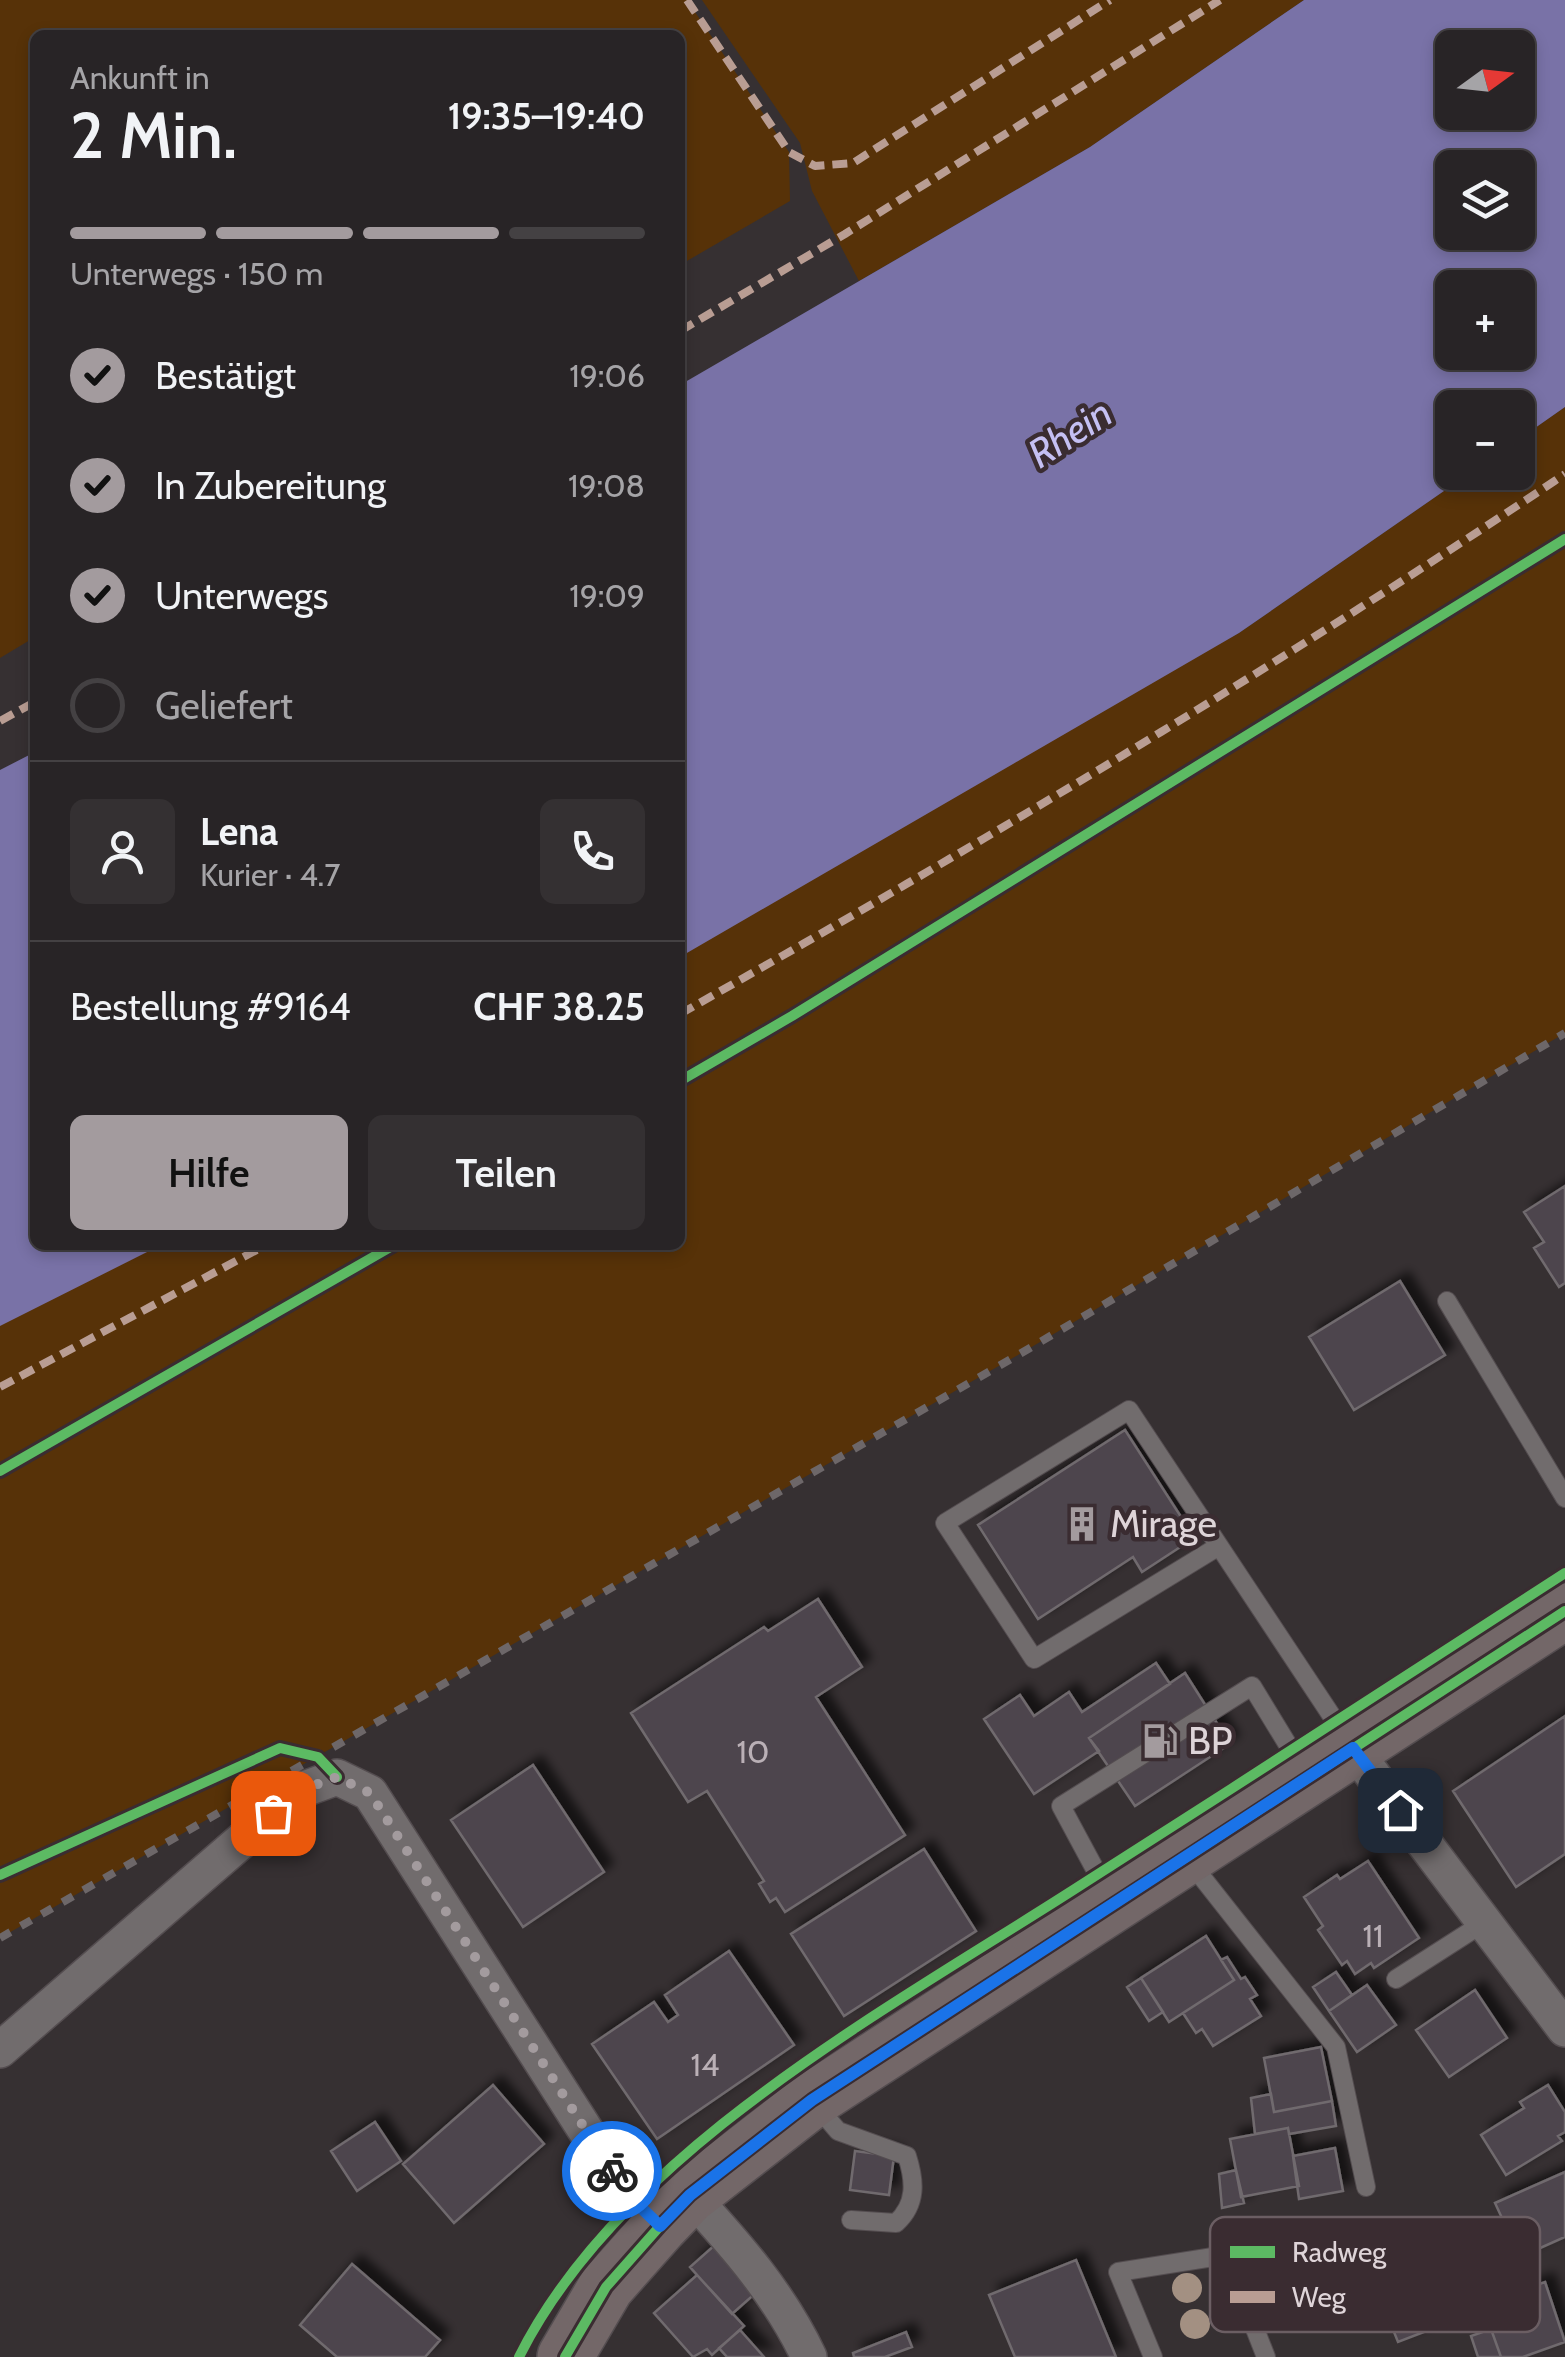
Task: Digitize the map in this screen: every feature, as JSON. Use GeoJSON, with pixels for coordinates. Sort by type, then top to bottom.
{"type":"FeatureCollection","features":[{"type":"Feature","properties":{"kind":"main road"},"geometry":{"type":"LineString","coordinates":[[565,2357],[606,2287],[675,2211],[812,2100],[1565,1611]]}},
{"type":"Feature","properties":{"kind":"street"},"geometry":{"type":"LineString","coordinates":[[1353,1748],[1565,2029]]}},
{"type":"Feature","properties":{"kind":"street"},"geometry":{"type":"LineString","coordinates":[[0,2050],[299,1791],[337,1777],[370,1793],[625,2192],[675,2211],[741,2251],[783,2307],[809,2357]]}},
{"type":"Feature","properties":{"kind":"lane"},"geometry":{"type":"LineString","coordinates":[[1447,1301],[1565,1498]]}},
{"type":"Feature","properties":{"kind":"lane"},"geometry":{"type":"LineString","coordinates":[[1219,1546],[1034,1659],[944,1522],[1130,1410],[1353,1748]]}},
{"type":"Feature","properties":{"kind":"lane"},"geometry":{"type":"LineString","coordinates":[[1114,1904],[1060,1806],[1252,1686],[1308,1778]]}},
{"type":"Feature","properties":{"kind":"lane"},"geometry":{"type":"LineString","coordinates":[[1186,1857],[1336,2047],[1366,2187]]}},
{"type":"Feature","properties":{"kind":"lane"},"geometry":{"type":"LineString","coordinates":[[1396,1980],[1485,1922]]}},
{"type":"Feature","properties":{"kind":"lane"},"geometry":{"type":"LineString","coordinates":[[812,2100],[838,2131],[908,2156],[915,2180],[908,2212],[896,2224],[851,2220]]}},
{"type":"Feature","properties":{"kind":"lane"},"geometry":{"type":"LineString","coordinates":[[1153,2357],[1118,2272],[1210,2258]]}},
{"type":"Feature","properties":{"kind":"lane"},"geometry":{"type":"LineString","coordinates":[[1256,2332],[1266,2357]]}},
{"type":"Feature","properties":{"kind":"shaded area"},"geometry":{"type":"Polygon","coordinates":[[[0,0],[687,0],[789,152],[790,201],[685,262],[685,30],[30,30],[30,640],[0,658],[0,0]]]}},
{"type":"Feature","properties":{"kind":"shaded area"},"geometry":{"type":"Polygon","coordinates":[[[702,0],[1304,0],[1090,147],[859,281],[812,191],[800,143],[702,0]]]}},
{"type":"Feature","properties":{"kind":"shaded area"},"geometry":{"type":"Polygon","coordinates":[[[1565,407],[1565,1033],[1018,1355],[0,1938],[0,1316],[120,1250],[685,1250],[685,938],[1239,633],[1445,490],[1535,490],[1535,428],[1565,407]]]}},
{"type":"Feature","properties":{"kind":"water","name":"Rhein"},"geometry":{"type":"Polygon","coordinates":[[[1304,0],[1565,0],[1565,407],[1535,428],[1535,390],[1435,390],[1435,490],[1445,490],[1239,633],[685,954],[685,382],[1090,147],[1304,0]]]}},
{"type":"Feature","properties":{"kind":"water"},"geometry":{"type":"Polygon","coordinates":[[[30,755],[30,1250],[151,1250],[0,1326],[0,770],[30,755]]]}},
{"type":"Feature","properties":{"kind":"building"},"geometry":{"type":"Polygon","coordinates":[[[1565,1186],[1565,1283],[1559,1287],[1534,1248],[1544,1242],[1524,1212],[1565,1186]]]}},
{"type":"Feature","properties":{"kind":"building"},"geometry":{"type":"Polygon","coordinates":[[[1400,1281],[1445,1355],[1354,1410],[1309,1337],[1400,1281]]]}},
{"type":"Feature","properties":{"kind":"building","name":"Mirage"},"geometry":{"type":"Polygon","coordinates":[[[1125,1430],[1185,1523],[1181,1525],[1191,1540],[1142,1572],[1133,1557],[1038,1619],[978,1525],[1125,1430]]]}},
{"type":"Feature","properties":{"kind":"building"},"geometry":{"type":"Polygon","coordinates":[[[818,1599],[862,1667],[816,1697],[905,1835],[785,1912],[776,1898],[770,1902],[759,1884],[764,1881],[707,1791],[688,1802],[631,1713],[764,1627],[768,1631],[818,1599]]]}},
{"type":"Feature","properties":{"kind":"building"},"geometry":{"type":"Polygon","coordinates":[[[1156,1663],[1170,1684],[1089,1738],[1099,1751],[1034,1794],[984,1719],[1020,1695],[1034,1716],[1069,1692],[1082,1712],[1156,1663]]]}},
{"type":"Feature","properties":{"kind":"building","name":"BP"},"geometry":{"type":"Polygon","coordinates":[[[1185,1673],[1230,1744],[1135,1806],[1089,1738],[1185,1673]]]}},
{"type":"Feature","properties":{"kind":"building"},"geometry":{"type":"Polygon","coordinates":[[[1565,1716],[1565,1854],[1516,1887],[1453,1791],[1565,1716]]]}},
{"type":"Feature","properties":{"kind":"building"},"geometry":{"type":"Polygon","coordinates":[[[533,1765],[604,1872],[523,1927],[451,1820],[533,1765]]]}},
{"type":"Feature","properties":{"kind":"building"},"geometry":{"type":"Polygon","coordinates":[[[924,1849],[976,1931],[844,2016],[791,1934],[924,1849]]]}},
{"type":"Feature","properties":{"kind":"building"},"geometry":{"type":"Polygon","coordinates":[[[1368,1861],[1419,1938],[1374,1968],[1371,1963],[1355,1974],[1347,1961],[1342,1965],[1318,1930],[1323,1926],[1304,1897],[1368,1861]]]}},
{"type":"Feature","properties":{"kind":"building"},"geometry":{"type":"Polygon","coordinates":[[[1206,1936],[1234,1980],[1169,2022],[1141,1978],[1206,1936]]]}},
{"type":"Feature","properties":{"kind":"building"},"geometry":{"type":"Polygon","coordinates":[[[729,1951],[794,2045],[657,2139],[592,2044],[654,2002],[668,2022],[678,2015],[665,1995],[729,1951]]]}},
{"type":"Feature","properties":{"kind":"building"},"geometry":{"type":"Polygon","coordinates":[[[1227,1957],[1257,1995],[1250,1999],[1261,2016],[1213,2046],[1202,2029],[1196,2033],[1183,2013],[1234,1980],[1221,1960],[1227,1957]]]}},
{"type":"Feature","properties":{"kind":"building"},"geometry":{"type":"Polygon","coordinates":[[[1336,1972],[1352,1995],[1329,2011],[1313,1987],[1336,1972]]]}},
{"type":"Feature","properties":{"kind":"building"},"geometry":{"type":"Polygon","coordinates":[[[1141,1978],[1163,2012],[1149,2021],[1127,1987],[1141,1978]]]}},
{"type":"Feature","properties":{"kind":"building"},"geometry":{"type":"Polygon","coordinates":[[[1367,1985],[1396,2025],[1357,2052],[1329,2011],[1367,1985]]]}},
{"type":"Feature","properties":{"kind":"building"},"geometry":{"type":"Polygon","coordinates":[[[1475,1990],[1507,2038],[1449,2077],[1416,2030],[1475,1990]]]}},
{"type":"Feature","properties":{"kind":"building"},"geometry":{"type":"Polygon","coordinates":[[[1321,2047],[1332,2101],[1274,2112],[1264,2058],[1321,2047]]]}},
{"type":"Feature","properties":{"kind":"building"},"geometry":{"type":"Polygon","coordinates":[[[493,2085],[544,2144],[454,2223],[403,2164],[493,2085]]]}},
{"type":"Feature","properties":{"kind":"building"},"geometry":{"type":"Polygon","coordinates":[[[1548,2085],[1565,2112],[1565,2132],[1558,2136],[1562,2141],[1506,2175],[1481,2135],[1524,2108],[1520,2102],[1548,2085]]]}},
{"type":"Feature","properties":{"kind":"building"},"geometry":{"type":"Polygon","coordinates":[[[1271,2094],[1274,2112],[1332,2101],[1336,2126],[1289,2134],[1288,2128],[1255,2134],[1251,2098],[1271,2094]]]}},
{"type":"Feature","properties":{"kind":"building"},"geometry":{"type":"Polygon","coordinates":[[[375,2122],[401,2161],[357,2191],[331,2151],[375,2122]]]}},
{"type":"Feature","properties":{"kind":"building"},"geometry":{"type":"Polygon","coordinates":[[[1288,2128],[1299,2186],[1241,2197],[1230,2139],[1288,2128]]]}},
{"type":"Feature","properties":{"kind":"building"},"geometry":{"type":"Polygon","coordinates":[[[1335,2148],[1343,2191],[1299,2199],[1293,2156],[1335,2148]]]}},
{"type":"Feature","properties":{"kind":"building"},"geometry":{"type":"Polygon","coordinates":[[[855,2151],[894,2156],[889,2195],[850,2190],[855,2151]]]}},
{"type":"Feature","properties":{"kind":"building"},"geometry":{"type":"Polygon","coordinates":[[[1236,2170],[1244,2203],[1222,2208],[1219,2174],[1236,2170]]]}},
{"type":"Feature","properties":{"kind":"building"},"geometry":{"type":"Polygon","coordinates":[[[1565,2172],[1565,2237],[1540,2248],[1540,2217],[1501,2217],[1495,2203],[1565,2172]]]}},
{"type":"Feature","properties":{"kind":"building"},"geometry":{"type":"Polygon","coordinates":[[[716,2244],[758,2291],[732,2314],[690,2267],[716,2244]]]}},
{"type":"Feature","properties":{"kind":"building"},"geometry":{"type":"Polygon","coordinates":[[[1076,2260],[1116,2357],[1015,2357],[989,2295],[1076,2260]]]}},
{"type":"Feature","properties":{"kind":"building"},"geometry":{"type":"Polygon","coordinates":[[[352,2264],[440,2340],[425,2357],[337,2357],[300,2325],[352,2264]]]}},
{"type":"Feature","properties":{"kind":"building"},"geometry":{"type":"Polygon","coordinates":[[[697,2275],[744,2326],[712,2355],[707,2349],[693,2357],[654,2313],[697,2275]]]}},
{"type":"Feature","properties":{"kind":"building"},"geometry":{"type":"Polygon","coordinates":[[[1545,2282],[1565,2342],[1523,2357],[1501,2357],[1492,2332],[1540,2332],[1540,2284],[1545,2282]]]}},
{"type":"Feature","properties":{"kind":"building"},"geometry":{"type":"Polygon","coordinates":[[[740,2330],[764,2357],[727,2357],[719,2348],[740,2330]]]}},
{"type":"Feature","properties":{"kind":"building"},"geometry":{"type":"Polygon","coordinates":[[[906,2332],[912,2347],[885,2357],[854,2357],[853,2353],[906,2332]]]}},
{"type":"Feature","properties":{"kind":"building"},"geometry":{"type":"Polygon","coordinates":[[[1394,2332],[1424,2332],[1398,2342],[1394,2332]]]}},
{"type":"Feature","properties":{"kind":"building"},"geometry":{"type":"Polygon","coordinates":[[[1492,2332],[1501,2357],[1478,2357],[1471,2336],[1492,2332]]]}},
{"type":"Feature","properties":{"kind":"railway"},"geometry":{"type":"LineString","coordinates":[[0,1938],[1018,1355],[1565,1033]]}},
{"type":"Feature","properties":{"kind":"marked path"},"geometry":{"type":"LineString","coordinates":[[687,0],[789,152],[815,166],[853,163],[1110,0]]}},
{"type":"Feature","properties":{"kind":"marked path"},"geometry":{"type":"LineString","coordinates":[[685,328],[845,234],[1220,0]]}},
{"type":"Feature","properties":{"kind":"marked path"},"geometry":{"type":"LineString","coordinates":[[685,1011],[1128,752],[1565,474]]}},
{"type":"Feature","properties":{"kind":"marked path"},"geometry":{"type":"LineString","coordinates":[[0,721],[30,705]]}},
{"type":"Feature","properties":{"kind":"marked path"},"geometry":{"type":"LineString","coordinates":[[0,1387],[257,1250]]}},
{"type":"Feature","properties":{"kind":"cycle path"},"geometry":{"type":"LineString","coordinates":[[685,1078],[1565,539]]}},
{"type":"Feature","properties":{"kind":"cycle path"},"geometry":{"type":"LineString","coordinates":[[0,1471],[385,1250]]}},
{"type":"Feature","properties":{"kind":"cycle path"},"geometry":{"type":"LineString","coordinates":[[519,2357],[565,2282],[624,2213],[692,2149],[768,2089],[847,2033],[1565,1573]]}},
{"type":"Feature","properties":{"kind":"cycle path"},"geometry":{"type":"LineString","coordinates":[[565,2357],[606,2287],[660,2226],[690,2195],[812,2100],[1565,1611]]}},
{"type":"Feature","properties":{"kind":"cycle path"},"geometry":{"type":"LineString","coordinates":[[0,1875],[280,1748],[318,1757],[337,1777]]}},
{"type":"Feature","properties":{"kind":"way so far"},"geometry":{"type":"LineString","coordinates":[[273,1813],[299,1791],[337,1777],[370,1793],[612,2171]]}},
{"type":"Feature","properties":{"kind":"place","name":"Mirage"},"geometry":{"type":"Point","coordinates":[1082,1524]}},
{"type":"Feature","properties":{"kind":"place","name":"BP"},"geometry":{"type":"Point","coordinates":[1160,1741]}},
{"type":"Feature","properties":{"kind":"route"},"geometry":{"type":"LineString","coordinates":[[612,2171],[625,2192],[660,2226],[690,2195],[812,2100],[1353,1748],[1400,1810]]}}]}
